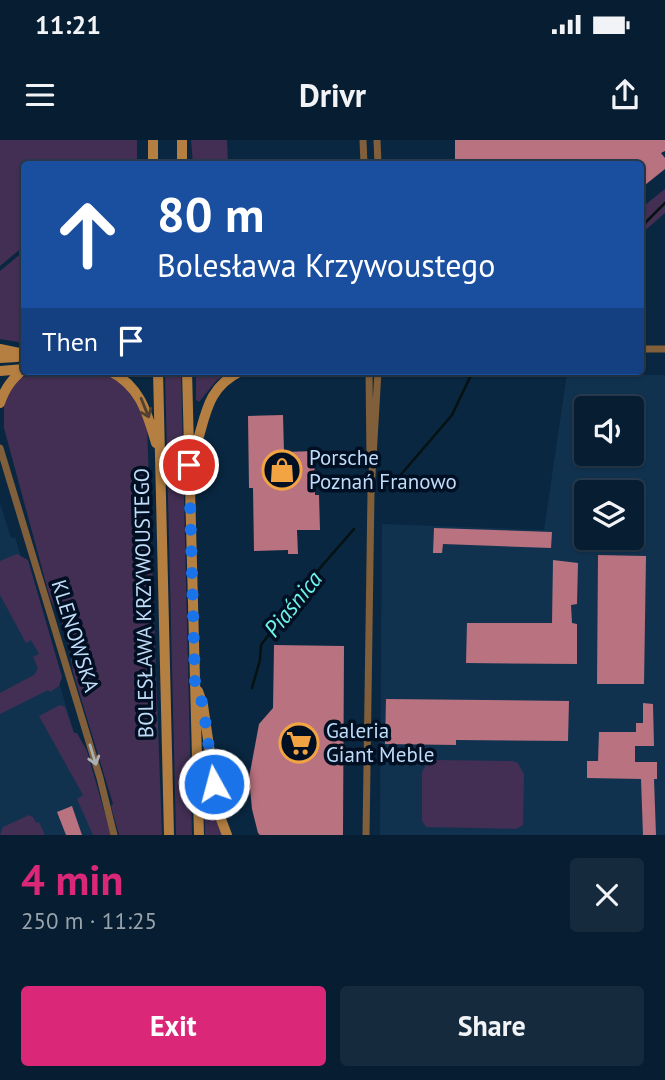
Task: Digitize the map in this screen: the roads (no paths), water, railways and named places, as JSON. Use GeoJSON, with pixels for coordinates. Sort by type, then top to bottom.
{"type":"FeatureCollection","features":[{"type":"Feature","properties":{"kind":"main road"},"geometry":{"type":"LineString","coordinates":[[153,140],[153,161]]}},
{"type":"Feature","properties":{"kind":"main road"},"geometry":{"type":"LineString","coordinates":[[181,140],[182,161]]}},
{"type":"Feature","properties":{"kind":"main road"},"geometry":{"type":"LineString","coordinates":[[0,349],[21,354]]}},
{"type":"Feature","properties":{"kind":"main road"},"geometry":{"type":"LineString","coordinates":[[0,358],[21,355]]}},
{"type":"Feature","properties":{"kind":"main road"},"geometry":{"type":"LineString","coordinates":[[0,371],[21,369]]}},
{"type":"Feature","properties":{"kind":"main road"},"geometry":{"type":"LineString","coordinates":[[0,403],[5,389],[21,371]]}},
{"type":"Feature","properties":{"kind":"main road"},"geometry":{"type":"LineString","coordinates":[[116,375],[132,386],[140,396],[160,457]]}},
{"type":"Feature","properties":{"kind":"main road","name":"BOLESŁAWA KRZYWOUSTEGO"},"geometry":{"type":"LineString","coordinates":[[158,375],[169,835]]}},
{"type":"Feature","properties":{"kind":"main road"},"geometry":{"type":"LineString","coordinates":[[187,375],[199,835]]}},
{"type":"Feature","properties":{"kind":"main road"},"geometry":{"type":"LineString","coordinates":[[189,465],[197,448],[206,408],[223,383],[234,375]]}},
{"type":"Feature","properties":{"kind":"main road"},"geometry":{"type":"LineString","coordinates":[[195,684],[203,705],[219,814],[227,835]]}},
{"type":"Feature","properties":{"kind":"street"},"geometry":{"type":"LineString","coordinates":[[363,140],[364,161]]}},
{"type":"Feature","properties":{"kind":"street"},"geometry":{"type":"LineString","coordinates":[[377,140],[378,161]]}},
{"type":"Feature","properties":{"kind":"street"},"geometry":{"type":"LineString","coordinates":[[644,349],[665,349]]}},
{"type":"Feature","properties":{"kind":"street"},"geometry":{"type":"LineString","coordinates":[[369,375],[372,478]]}},
{"type":"Feature","properties":{"kind":"street"},"geometry":{"type":"LineString","coordinates":[[366,835],[372,478],[378,375]]}},
{"type":"Feature","properties":{"kind":"street","name":"KLENOWSKA"},"geometry":{"type":"LineString","coordinates":[[0,447],[114,835]]}},
{"type":"Feature","properties":{"kind":"waterway","name":"Piaśnica"},"geometry":{"type":"LineString","coordinates":[[644,224],[665,203]]}},
{"type":"Feature","properties":{"kind":"waterway","name":"Piaśnica"},"geometry":{"type":"LineString","coordinates":[[392,485],[452,415],[471,375]]}},
{"type":"Feature","properties":{"kind":"waterway","name":"Piaśnica"},"geometry":{"type":"LineString","coordinates":[[252,688],[261,645],[320,568],[354,529]]}},
{"type":"Feature","properties":{"kind":"place","name":"Porsche Poznań Franowo"},"geometry":{"type":"Point","coordinates":[282,470]}},
{"type":"Feature","properties":{"kind":"place","name":"Galeria Giant Meble"},"geometry":{"type":"Point","coordinates":[299,743]}}]}
